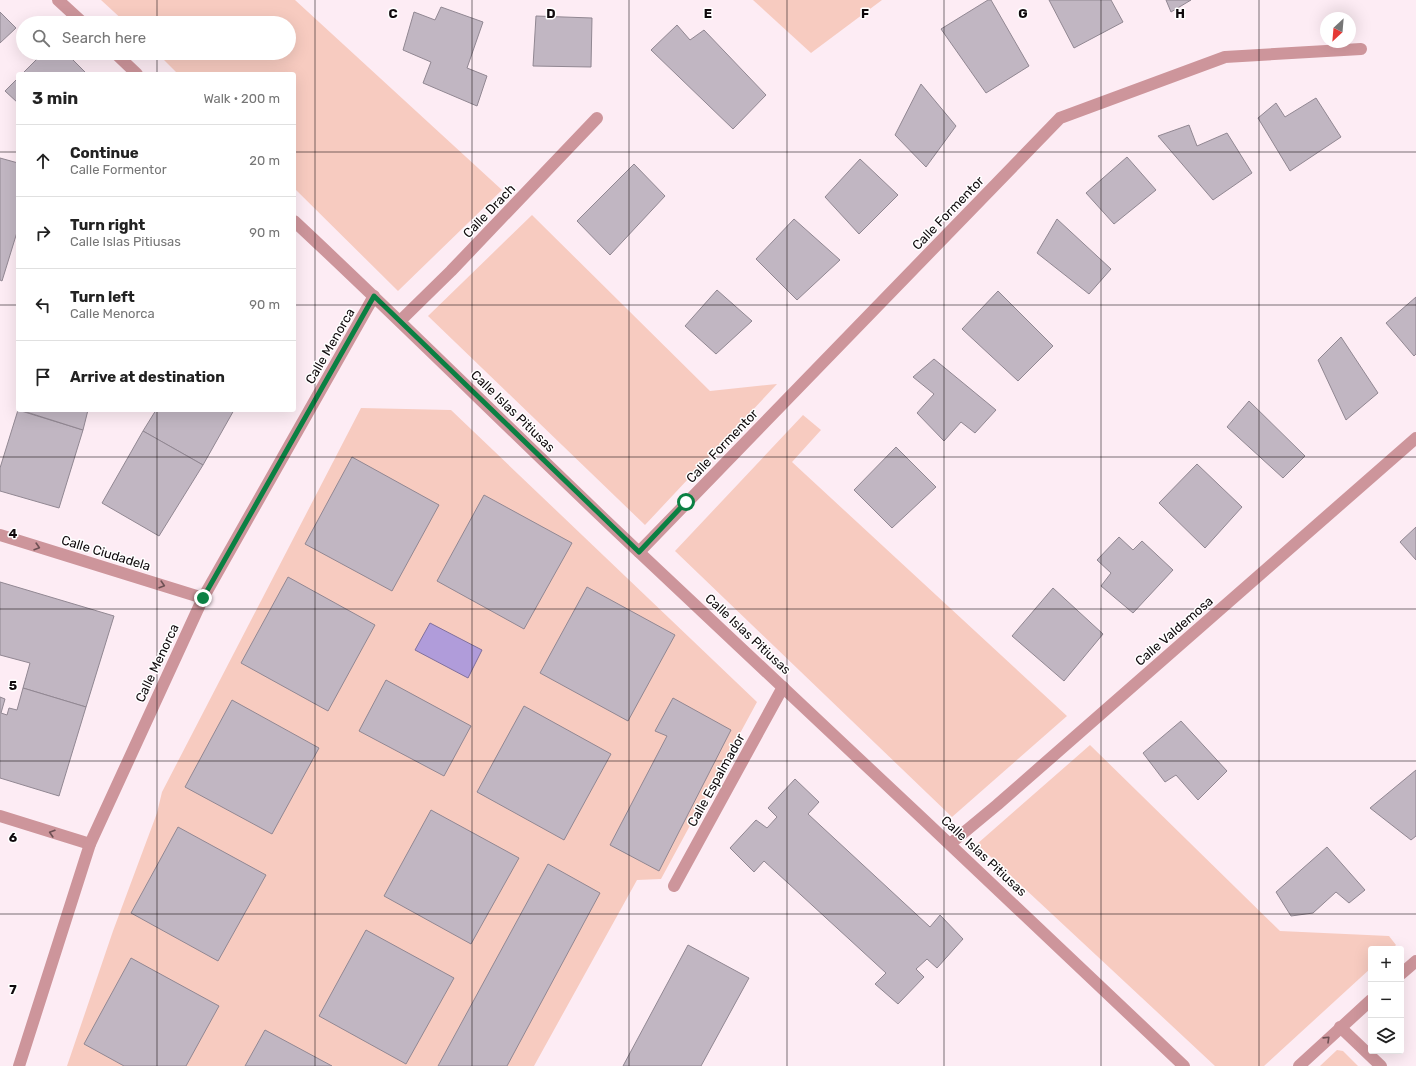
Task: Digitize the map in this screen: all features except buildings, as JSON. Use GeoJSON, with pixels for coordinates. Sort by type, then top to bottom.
{"type":"FeatureCollection","features":[{"type":"Feature","properties":{"kind":"street"},"geometry":{"type":"LineString","coordinates":[[58,0],[75,16]]}},
{"type":"Feature","properties":{"kind":"street","name":"Calle Formentor"},"geometry":{"type":"LineString","coordinates":[[639,552],[1060,118],[1225,57],[1361,49]]}},
{"type":"Feature","properties":{"kind":"street"},"geometry":{"type":"LineString","coordinates":[[122,60],[135,72]]}},
{"type":"Feature","properties":{"kind":"street","name":"Calle Drach"},"geometry":{"type":"LineString","coordinates":[[400,321],[451,271],[597,118]]}},
{"type":"Feature","properties":{"kind":"street","name":"Calle Islas Pitiusas"},"geometry":{"type":"LineString","coordinates":[[296,223],[374,296],[639,552],[1184,1066]]}},
{"type":"Feature","properties":{"kind":"street","name":"Calle Menorca"},"geometry":{"type":"LineString","coordinates":[[19,1066],[90,844],[203,598],[374,296]]}},
{"type":"Feature","properties":{"kind":"street","name":"Calle Valdemosa"},"geometry":{"type":"LineString","coordinates":[[950,844],[997,806],[1416,438]]}},
{"type":"Feature","properties":{"kind":"street","name":"Calle Ciudadela"},"geometry":{"type":"LineString","coordinates":[[0,536],[203,598]]}},
{"type":"Feature","properties":{"kind":"street","name":"Calle Espalmador"},"geometry":{"type":"LineString","coordinates":[[674,886],[783,687]]}},
{"type":"Feature","properties":{"kind":"street"},"geometry":{"type":"LineString","coordinates":[[0,816],[90,844]]}},
{"type":"Feature","properties":{"kind":"street"},"geometry":{"type":"LineString","coordinates":[[1404,971],[1416,961]]}},
{"type":"Feature","properties":{"kind":"street"},"geometry":{"type":"LineString","coordinates":[[1299,1066],[1368,1003]]}},
{"type":"Feature","properties":{"kind":"street"},"geometry":{"type":"LineString","coordinates":[[1340,1027],[1381,1066]]}},
{"type":"Feature","properties":{"kind":"shaded area"},"geometry":{"type":"Polygon","coordinates":[[[101,0],[295,0],[502,190],[398,291],[296,190],[296,72],[176,72],[164,60],[296,60],[296,16],[118,16],[101,0]]]}},
{"type":"Feature","properties":{"kind":"shaded area"},"geometry":{"type":"Polygon","coordinates":[[[753,0],[882,0],[811,53],[753,0]]]}},
{"type":"Feature","properties":{"kind":"shaded area"},"geometry":{"type":"Polygon","coordinates":[[[532,215],[710,391],[777,384],[645,525],[428,316],[532,215]]]}},
{"type":"Feature","properties":{"kind":"shaded area"},"geometry":{"type":"Polygon","coordinates":[[[361,408],[451,410],[757,702],[661,879],[637,880],[534,1066],[67,1066],[113,931],[157,813],[162,792],[361,408]]]}},
{"type":"Feature","properties":{"kind":"shaded area"},"geometry":{"type":"Polygon","coordinates":[[[803,415],[821,430],[792,462],[1067,716],[952,817],[675,551],[803,415]]]}},
{"type":"Feature","properties":{"kind":"shaded area"},"geometry":{"type":"Polygon","coordinates":[[[430,623],[482,650],[468,678],[415,650],[430,623]]]}},
{"type":"Feature","properties":{"kind":"shaded area"},"geometry":{"type":"Polygon","coordinates":[[[1090,745],[1280,931],[1389,936],[1396,945],[1368,946],[1368,971],[1264,1066],[1215,1066],[977,844],[1090,745]]]}},
{"type":"Feature","properties":{"kind":"shaded area"},"geometry":{"type":"Polygon","coordinates":[[[1337,1050],[1343,1051],[1358,1066],[1320,1066],[1337,1050]]]}},
{"type":"Feature","properties":{"kind":"route"},"geometry":{"type":"LineString","coordinates":[[203,598],[374,296],[639,552],[686,502]]}}]}
